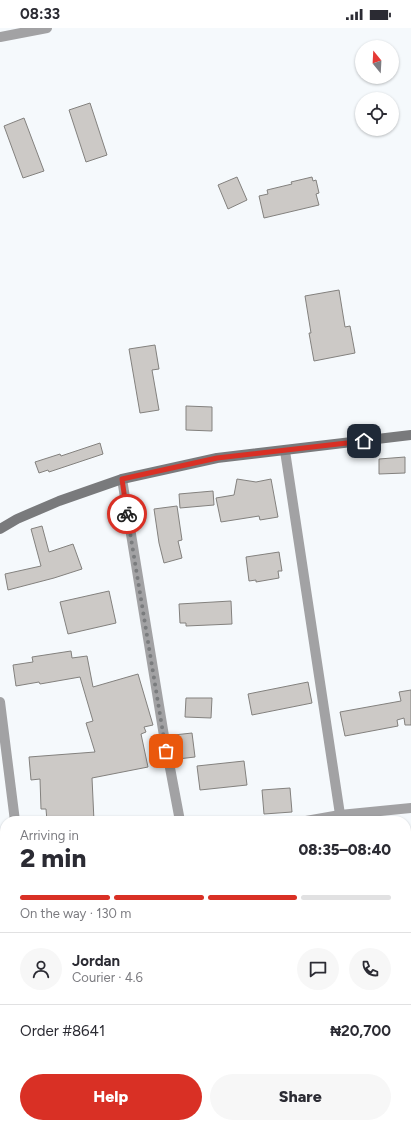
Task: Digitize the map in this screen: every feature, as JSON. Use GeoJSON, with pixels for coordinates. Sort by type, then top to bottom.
{"type":"FeatureCollection","features":[{"type":"Feature","properties":{"kind":"street"},"geometry":{"type":"LineString","coordinates":[[0,37],[47,28]]}},
{"type":"Feature","properties":{"kind":"street"},"geometry":{"type":"LineString","coordinates":[[0,528],[52,504],[122,479],[217,458],[411,435]]}},
{"type":"Feature","properties":{"kind":"street"},"geometry":{"type":"LineString","coordinates":[[285,451],[341,816]]}},
{"type":"Feature","properties":{"kind":"street"},"geometry":{"type":"LineString","coordinates":[[122,479],[164,736],[179,816]]}},
{"type":"Feature","properties":{"kind":"street"},"geometry":{"type":"LineString","coordinates":[[0,702],[14,816]]}},
{"type":"Feature","properties":{"kind":"street"},"geometry":{"type":"LineString","coordinates":[[355,816],[411,808]]}},
{"type":"Feature","properties":{"kind":"building"},"geometry":{"type":"Polygon","coordinates":[[[90,103],[107,155],[86,162],[69,110],[90,103]]]}},
{"type":"Feature","properties":{"kind":"building"},"geometry":{"type":"Polygon","coordinates":[[[24,118],[44,171],[23,178],[4,126],[24,118]]]}},
{"type":"Feature","properties":{"kind":"building"},"geometry":{"type":"Polygon","coordinates":[[[237,177],[247,200],[228,209],[218,185],[237,177]]]}},
{"type":"Feature","properties":{"kind":"building"},"geometry":{"type":"Polygon","coordinates":[[[312,177],[313,181],[316,180],[319,193],[316,194],[319,205],[264,218],[259,196],[268,194],[267,190],[312,177]]]}},
{"type":"Feature","properties":{"kind":"building"},"geometry":{"type":"Polygon","coordinates":[[[339,290],[345,327],[350,326],[355,353],[314,361],[305,296],[339,290]]]}},
{"type":"Feature","properties":{"kind":"building"},"geometry":{"type":"Polygon","coordinates":[[[155,345],[159,369],[152,370],[159,410],[140,413],[129,349],[155,345]]]}},
{"type":"Feature","properties":{"kind":"building"},"geometry":{"type":"Polygon","coordinates":[[[186,406],[212,407],[212,431],[186,430],[186,406]]]}},
{"type":"Feature","properties":{"kind":"building"},"geometry":{"type":"Polygon","coordinates":[[[100,443],[103,454],[49,472],[48,470],[39,473],[35,462],[60,454],[61,456],[100,443]]]}},
{"type":"Feature","properties":{"kind":"building"},"geometry":{"type":"Polygon","coordinates":[[[405,457],[405,473],[379,474],[379,459],[405,457]]]}},
{"type":"Feature","properties":{"kind":"building"},"geometry":{"type":"Polygon","coordinates":[[[237,479],[256,482],[271,479],[278,517],[260,520],[259,516],[221,522],[216,498],[234,495],[237,479]]]}},
{"type":"Feature","properties":{"kind":"building"},"geometry":{"type":"Polygon","coordinates":[[[213,491],[214,505],[180,508],[179,494],[213,491]]]}},
{"type":"Feature","properties":{"kind":"building"},"geometry":{"type":"Polygon","coordinates":[[[177,506],[182,540],[178,541],[182,558],[164,563],[159,543],[154,509],[177,506]]]}},
{"type":"Feature","properties":{"kind":"building"},"geometry":{"type":"Polygon","coordinates":[[[42,526],[49,552],[73,544],[82,569],[8,590],[5,574],[41,566],[31,529],[42,526]]]}},
{"type":"Feature","properties":{"kind":"building"},"geometry":{"type":"Polygon","coordinates":[[[279,552],[282,571],[278,571],[279,578],[256,582],[256,580],[249,581],[246,557],[279,552]]]}},
{"type":"Feature","properties":{"kind":"building"},"geometry":{"type":"Polygon","coordinates":[[[109,591],[116,623],[68,634],[60,602],[109,591]]]}},
{"type":"Feature","properties":{"kind":"building"},"geometry":{"type":"Polygon","coordinates":[[[231,601],[232,624],[186,626],[186,623],[180,623],[179,604],[231,601]]]}},
{"type":"Feature","properties":{"kind":"building"},"geometry":{"type":"Polygon","coordinates":[[[71,651],[72,658],[87,656],[93,687],[138,674],[153,725],[144,727],[146,732],[141,734],[148,767],[92,778],[94,816],[47,816],[46,809],[41,809],[40,779],[31,780],[29,757],[95,752],[86,723],[93,721],[80,677],[40,684],[39,682],[16,686],[13,665],[33,662],[32,657],[71,651]]]}},
{"type":"Feature","properties":{"kind":"building"},"geometry":{"type":"Polygon","coordinates":[[[308,682],[312,703],[252,715],[248,694],[308,682]]]}},
{"type":"Feature","properties":{"kind":"building"},"geometry":{"type":"Polygon","coordinates":[[[411,690],[411,725],[405,725],[404,718],[397,720],[398,726],[345,736],[340,712],[401,701],[399,692],[411,690]]]}},
{"type":"Feature","properties":{"kind":"building"},"geometry":{"type":"Polygon","coordinates":[[[186,698],[212,698],[211,718],[185,717],[186,698]]]}},
{"type":"Feature","properties":{"kind":"building"},"geometry":{"type":"Polygon","coordinates":[[[192,733],[195,757],[178,759],[174,735],[192,733]]]}},
{"type":"Feature","properties":{"kind":"building"},"geometry":{"type":"Polygon","coordinates":[[[244,761],[247,785],[200,790],[197,766],[244,761]]]}},
{"type":"Feature","properties":{"kind":"building"},"geometry":{"type":"Polygon","coordinates":[[[290,788],[292,812],[264,814],[262,790],[290,788]]]}},
{"type":"Feature","properties":{"kind":"way so far"},"geometry":{"type":"LineString","coordinates":[[127,514],[166,751]]}},
{"type":"Feature","properties":{"kind":"route"},"geometry":{"type":"LineString","coordinates":[[127,514],[122,479],[217,458],[364,441]]}}]}
